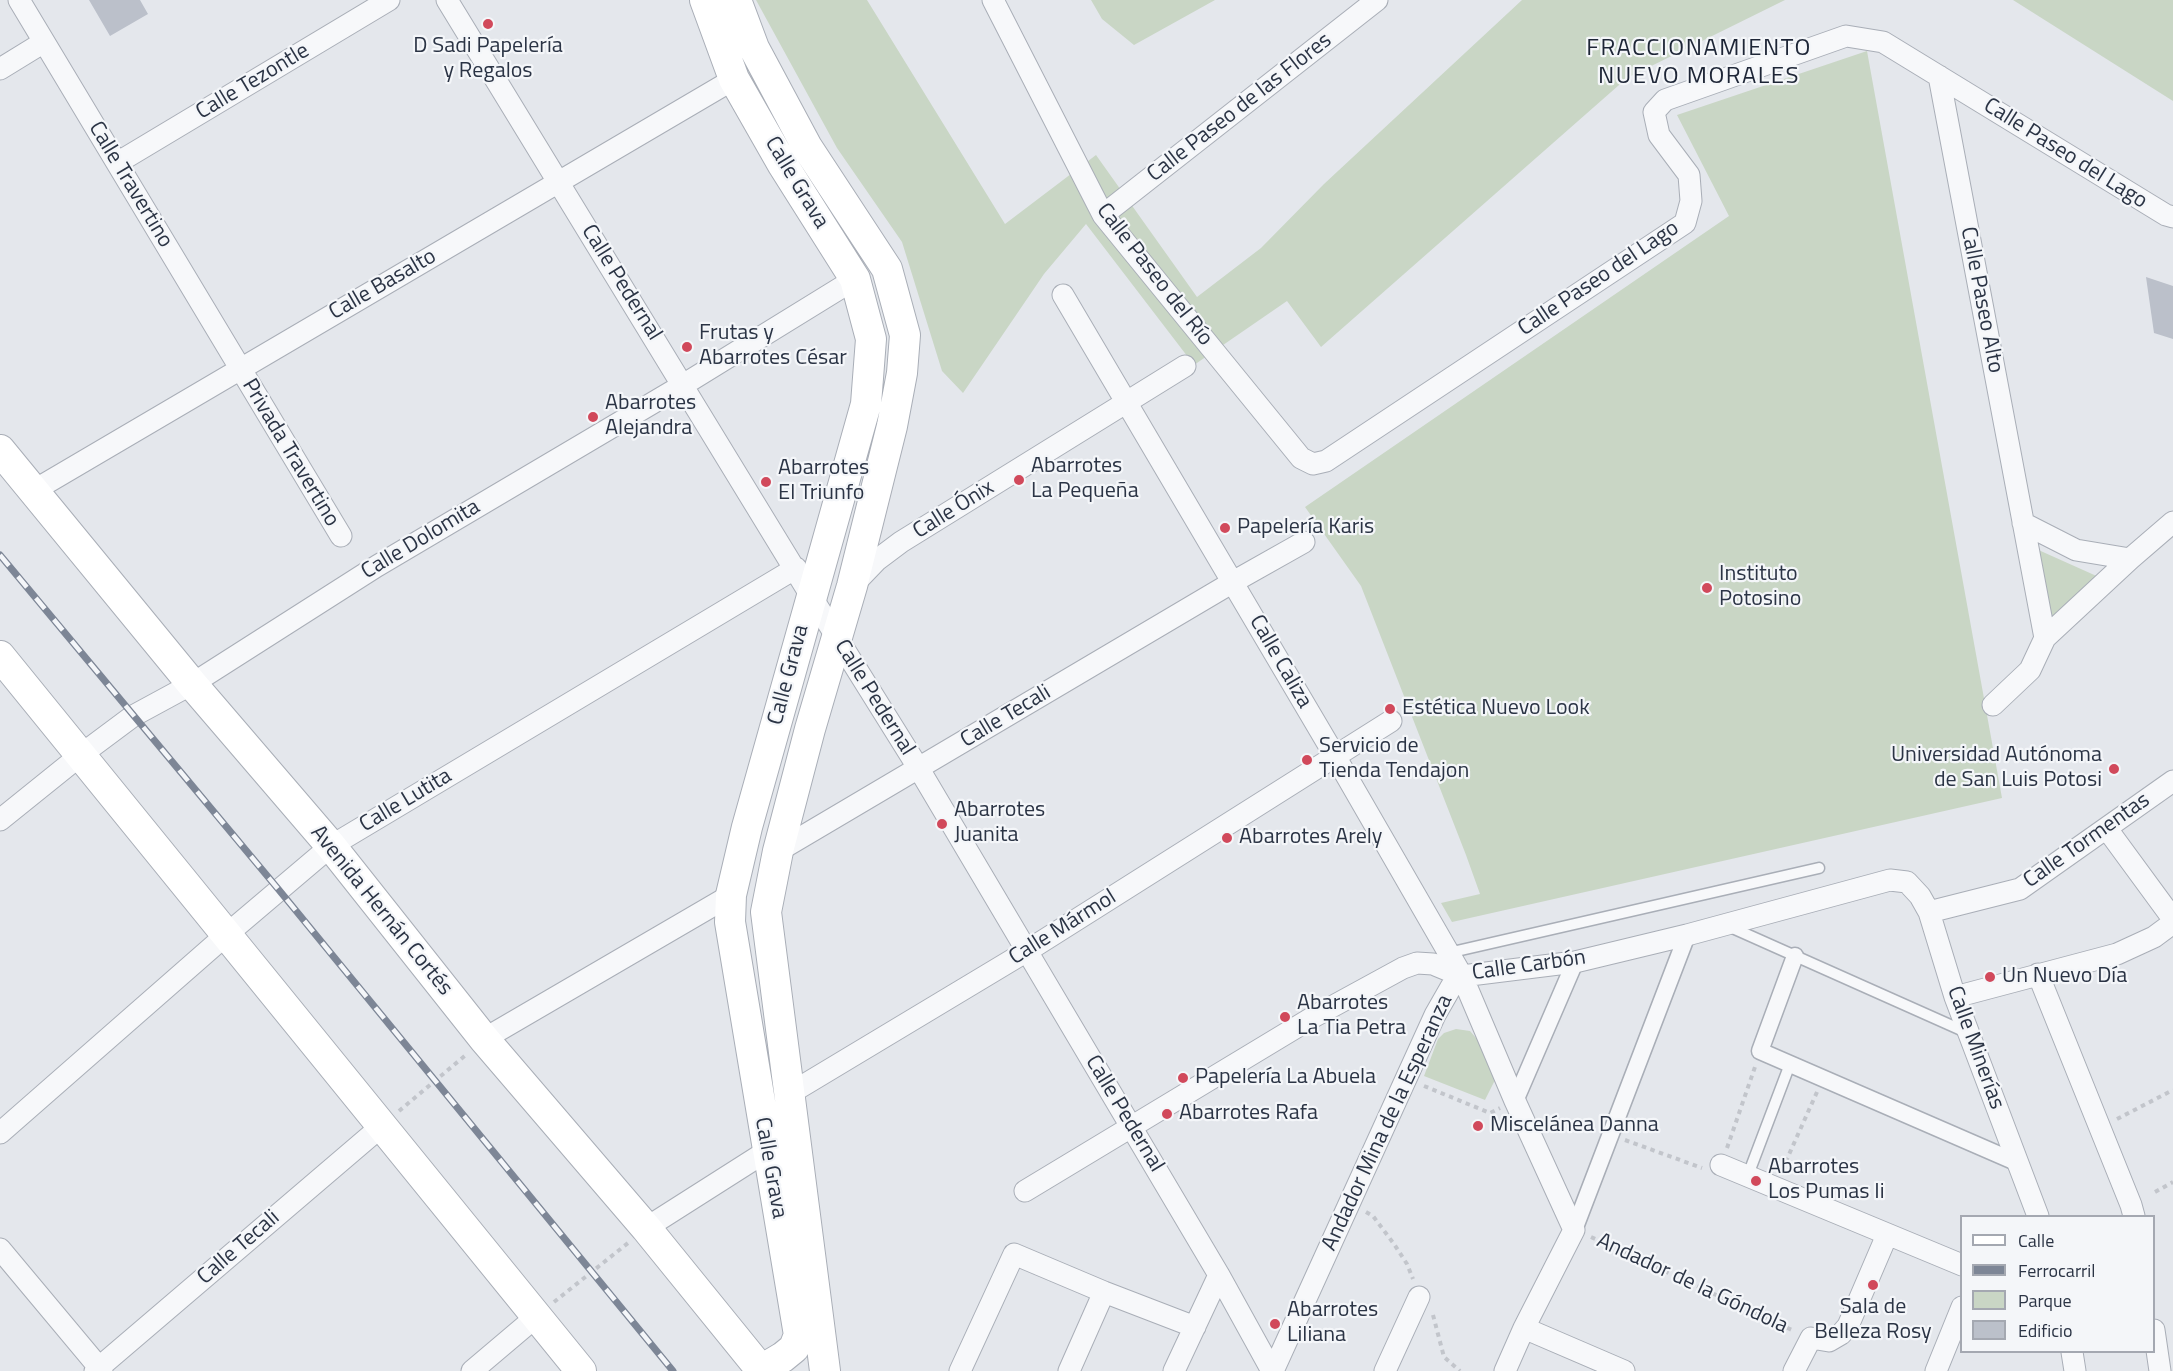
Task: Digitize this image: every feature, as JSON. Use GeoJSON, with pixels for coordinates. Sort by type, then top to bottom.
{"type":"FeatureCollection","features":[{"type":"Feature","properties":{"kind":"main road","name":"Calle Grava"},"geometry":{"type":"LineString","coordinates":[[705,0],[734,79],[783,165],[855,279],[871,339],[866,404],[747,827],[731,895],[729,922],[799,1335],[794,1348],[761,1370]]}},
{"type":"Feature","properties":{"kind":"main road","name":"Calle Grava"},"geometry":{"type":"LineString","coordinates":[[736,0],[754,48],[807,147],[887,269],[905,335],[902,373],[892,426],[852,586],[836,636],[778,851],[766,912],[825,1371]]}},
{"type":"Feature","properties":{"kind":"main road","name":"Avenida Hernán Cortés"},"geometry":{"type":"LineString","coordinates":[[0,450],[192,684],[331,846],[484,1039],[646,1228],[761,1370]]}},
{"type":"Feature","properties":{"kind":"main road"},"geometry":{"type":"LineString","coordinates":[[0,656],[82,754],[581,1371]]}},
{"type":"Feature","properties":{"kind":"street","name":"Calle Travertino"},"geometry":{"type":"LineString","coordinates":[[19,0],[240,370]]}},
{"type":"Feature","properties":{"kind":"street","name":"Calle Tezontle"},"geometry":{"type":"LineString","coordinates":[[117,163],[388,0]]}},
{"type":"Feature","properties":{"kind":"street","name":"Calle Pedernal"},"geometry":{"type":"LineString","coordinates":[[447,0],[919,769],[1219,1275],[1273,1371]]}},
{"type":"Feature","properties":{"kind":"street","name":"Calle Paseo del Río"},"geometry":{"type":"LineString","coordinates":[[993,0],[1103,215],[1301,458],[1313,465]]}},
{"type":"Feature","properties":{"kind":"street","name":"Calle Paseo de las Flores"},"geometry":{"type":"LineString","coordinates":[[1103,215],[1377,0]]}},
{"type":"Feature","properties":{"kind":"street","name":"Calle Paseo del Lago"},"geometry":{"type":"LineString","coordinates":[[1313,465],[1326,461],[1685,223],[1691,201],[1689,175],[1659,135],[1654,112],[1665,100],[1846,36],[1883,42],[2166,215],[2173,217]]}},
{"type":"Feature","properties":{"kind":"street"},"geometry":{"type":"LineString","coordinates":[[0,69],[44,42]]}},
{"type":"Feature","properties":{"kind":"street","name":"Calle Paseo Alto"},"geometry":{"type":"LineString","coordinates":[[1939,76],[2045,638]]}},
{"type":"Feature","properties":{"kind":"street","name":"Calle Basalto"},"geometry":{"type":"LineString","coordinates":[[33,491],[734,79]]}},
{"type":"Feature","properties":{"kind":"street","name":"Calle Dolomita"},"geometry":{"type":"LineString","coordinates":[[0,820],[133,716],[192,684],[377,566],[683,385],[855,279]]}},
{"type":"Feature","properties":{"kind":"street","name":"Calle Caliza"},"geometry":{"type":"LineString","coordinates":[[1062,295],[1233,582],[1462,976],[1515,1101],[1574,1230]]}},
{"type":"Feature","properties":{"kind":"street","name":"Calle Ónix"},"geometry":{"type":"LineString","coordinates":[[852,586],[877,560],[901,542],[1185,366]]}},
{"type":"Feature","properties":{"kind":"street","name":"Privada Travertino"},"geometry":{"type":"LineString","coordinates":[[240,370],[341,537]]}},
{"type":"Feature","properties":{"kind":"street"},"geometry":{"type":"LineString","coordinates":[[1993,705],[2030,670],[2045,638],[2173,522]]}},
{"type":"Feature","properties":{"kind":"street"},"geometry":{"type":"LineString","coordinates":[[2023,523],[2076,550],[2130,559]]}},
{"type":"Feature","properties":{"kind":"street","name":"Calle Tecali"},"geometry":{"type":"LineString","coordinates":[[778,851],[1304,542]]}},
{"type":"Feature","properties":{"kind":"street","name":"Calle Lutita"},"geometry":{"type":"LineString","coordinates":[[0,1133],[226,934],[331,846],[796,568]]}},
{"type":"Feature","properties":{"kind":"street","name":"Calle Mármol"},"geometry":{"type":"LineString","coordinates":[[789,1094],[1027,951],[1391,721]]}},
{"type":"Feature","properties":{"kind":"street","name":"Calle Tormentas"},"geometry":{"type":"LineString","coordinates":[[1929,912],[2020,890],[2173,781]]}},
{"type":"Feature","properties":{"kind":"street"},"geometry":{"type":"LineString","coordinates":[[1955,997],[2117,954],[2154,937],[2173,921],[2107,829]]}},
{"type":"Feature","properties":{"kind":"street","name":"Calle Carbón"},"geometry":{"type":"LineString","coordinates":[[1025,1191],[1315,1016],[1403,968],[1417,963],[1432,964],[1462,976],[1575,962],[1687,935],[1890,880],[1907,882]]}},
{"type":"Feature","properties":{"kind":"street","name":"Calle Minerías"},"geometry":{"type":"LineString","coordinates":[[1907,882],[1929,912],[1955,997],[2038,1215]]}},
{"type":"Feature","properties":{"kind":"street"},"geometry":{"type":"LineString","coordinates":[[484,1039],[731,895]]}},
{"type":"Feature","properties":{"kind":"street"},"geometry":{"type":"LineString","coordinates":[[1505,1371],[1524,1328],[1574,1230],[1687,935]]}},
{"type":"Feature","properties":{"kind":"street"},"geometry":{"type":"LineString","coordinates":[[1795,956],[1760,1051],[2018,1163]]}},
{"type":"Feature","properties":{"kind":"street"},"geometry":{"type":"LineString","coordinates":[[1515,1101],[1575,962]]}},
{"type":"Feature","properties":{"kind":"street"},"geometry":{"type":"LineString","coordinates":[[2038,974],[2132,1204],[2134,1215]]}},
{"type":"Feature","properties":{"kind":"street","name":"Andador Mina de la Esperanza"},"geometry":{"type":"LineString","coordinates":[[1273,1371],[1443,1000],[1462,976]]}},
{"type":"Feature","properties":{"kind":"street","name":"Calle Tecali"},"geometry":{"type":"LineString","coordinates":[[99,1370],[383,1125]]}},
{"type":"Feature","properties":{"kind":"street"},"geometry":{"type":"LineString","coordinates":[[646,1228],[767,1151]]}},
{"type":"Feature","properties":{"kind":"street"},"geometry":{"type":"LineString","coordinates":[[1721,1165],[1960,1264]]}},
{"type":"Feature","properties":{"kind":"street"},"geometry":{"type":"LineString","coordinates":[[1794,1371],[1811,1338],[1829,1341],[1841,1334],[1848,1326],[1887,1235]]}},
{"type":"Feature","properties":{"kind":"street"},"geometry":{"type":"LineString","coordinates":[[0,1249],[99,1370]]}},
{"type":"Feature","properties":{"kind":"street"},"geometry":{"type":"LineString","coordinates":[[960,1371],[1014,1254],[1195,1327]]}},
{"type":"Feature","properties":{"kind":"street"},"geometry":{"type":"LineString","coordinates":[[1174,1371],[1219,1275]]}},
{"type":"Feature","properties":{"kind":"street"},"geometry":{"type":"LineString","coordinates":[[1069,1371],[1104,1292]]}},
{"type":"Feature","properties":{"kind":"street"},"geometry":{"type":"LineString","coordinates":[[1385,1371],[1419,1297]]}},
{"type":"Feature","properties":{"kind":"street"},"geometry":{"type":"LineString","coordinates":[[1936,1371],[1960,1312]]}},
{"type":"Feature","properties":{"kind":"street"},"geometry":{"type":"LineString","coordinates":[[472,1371],[537,1316]]}},
{"type":"Feature","properties":{"kind":"street"},"geometry":{"type":"LineString","coordinates":[[1524,1328],[1624,1371]]}},
{"type":"Feature","properties":{"kind":"street"},"geometry":{"type":"LineString","coordinates":[[2155,1337],[2160,1371]]}},
{"type":"Feature","properties":{"kind":"street"},"geometry":{"type":"LineString","coordinates":[[2072,1353],[2075,1371]]}},
{"type":"Feature","properties":{"kind":"lane"},"geometry":{"type":"LineString","coordinates":[[1448,953],[1819,868]]}},
{"type":"Feature","properties":{"kind":"lane"},"geometry":{"type":"LineString","coordinates":[[1725,925],[1969,1033]]}},
{"type":"Feature","properties":{"kind":"lane"},"geometry":{"type":"LineString","coordinates":[[1748,1175],[1790,1064]]}},
{"type":"Feature","properties":{"kind":"path"},"geometry":{"type":"LineString","coordinates":[[383,1125],[484,1039]]}},
{"type":"Feature","properties":{"kind":"path"},"geometry":{"type":"LineString","coordinates":[[1610,1135],[1704,1169],[1721,1165],[1760,1051]]}},
{"type":"Feature","properties":{"kind":"path"},"geometry":{"type":"LineString","coordinates":[[1407,1079],[1490,1113],[1515,1101]]}},
{"type":"Feature","properties":{"kind":"path"},"geometry":{"type":"LineString","coordinates":[[1774,1187],[1823,1079]]}},
{"type":"Feature","properties":{"kind":"path"},"geometry":{"type":"LineString","coordinates":[[2131,1111],[2173,1090]]}},
{"type":"Feature","properties":{"kind":"path"},"geometry":{"type":"LineString","coordinates":[[2155,1192],[2173,1182]]}},
{"type":"Feature","properties":{"kind":"path"},"geometry":{"type":"LineString","coordinates":[[537,1316],[646,1228]]}},
{"type":"Feature","properties":{"kind":"path","name":"Andador de la Góndola"},"geometry":{"type":"LineString","coordinates":[[1574,1230],[1811,1338]]}},
{"type":"Feature","properties":{"kind":"green space"},"geometry":{"type":"Polygon","coordinates":[[[756,0],[867,0],[1005,224],[1096,155],[1197,297],[1261,248],[1324,184],[1522,0],[1785,0],[1627,78],[1321,347],[1287,301],[1194,365],[1086,224],[1044,274],[963,393],[942,371],[902,242],[837,148],[756,0]]]}},
{"type":"Feature","properties":{"kind":"green space"},"geometry":{"type":"Polygon","coordinates":[[[1091,0],[1215,0],[1134,45],[1102,19],[1091,0]]]}},
{"type":"Feature","properties":{"kind":"green space"},"geometry":{"type":"Polygon","coordinates":[[[2013,0],[2173,0],[2173,101],[2013,0]]]}},
{"type":"Feature","properties":{"kind":"green space"},"geometry":{"type":"Polygon","coordinates":[[[1867,51],[2002,798],[1452,922],[1441,903],[1480,894],[1361,586],[1305,507],[1729,216],[1677,115],[1867,51]]]}},
{"type":"Feature","properties":{"kind":"green space"},"geometry":{"type":"Polygon","coordinates":[[[2034,548],[2101,578],[2054,622],[2045,622],[2034,548]]]}},
{"type":"Feature","properties":{"kind":"green space"},"geometry":{"type":"Polygon","coordinates":[[[1456,1029],[1470,1031],[1483,1046],[1497,1076],[1485,1100],[1424,1076],[1438,1039],[1444,1033],[1456,1029]]]}},
{"type":"Feature","properties":{"kind":"building"},"geometry":{"type":"Polygon","coordinates":[[[89,0],[140,0],[148,14],[110,36],[89,0]]]}},
{"type":"Feature","properties":{"kind":"building"},"geometry":{"type":"Polygon","coordinates":[[[2146,277],[2173,286],[2173,339],[2154,333],[2146,277]]]}},
{"type":"Feature","properties":{"kind":"railway"},"geometry":{"type":"LineString","coordinates":[[0,555],[279,890],[673,1371]]}},
{"type":"Feature","properties":{"kind":"place","name":"D Sadi Papelería y Regalos"},"geometry":{"type":"Point","coordinates":[488,24]}},
{"type":"Feature","properties":{"kind":"place","name":"Frutas y Abarrotes César"},"geometry":{"type":"Point","coordinates":[687,347]}},
{"type":"Feature","properties":{"kind":"place","name":"Abarrotes Alejandra"},"geometry":{"type":"Point","coordinates":[593,417]}},
{"type":"Feature","properties":{"kind":"place","name":"Abarrotes La Pequeña"},"geometry":{"type":"Point","coordinates":[1019,480]}},
{"type":"Feature","properties":{"kind":"place","name":"Abarrotes El Triunfo"},"geometry":{"type":"Point","coordinates":[766,482]}},
{"type":"Feature","properties":{"kind":"place","name":"Papelería Karis"},"geometry":{"type":"Point","coordinates":[1225,528]}},
{"type":"Feature","properties":{"kind":"place","name":"Instituto Potosino"},"geometry":{"type":"Point","coordinates":[1707,588]}},
{"type":"Feature","properties":{"kind":"place","name":"Estética Nuevo Look"},"geometry":{"type":"Point","coordinates":[1390,709]}},
{"type":"Feature","properties":{"kind":"place","name":"Servicio de Tienda Tendajon"},"geometry":{"type":"Point","coordinates":[1307,760]}},
{"type":"Feature","properties":{"kind":"place","name":"Universidad Autónoma de San Luis Potosi"},"geometry":{"type":"Point","coordinates":[2114,769]}},
{"type":"Feature","properties":{"kind":"place","name":"Abarrotes Juanita"},"geometry":{"type":"Point","coordinates":[942,824]}},
{"type":"Feature","properties":{"kind":"place","name":"Abarrotes Arely"},"geometry":{"type":"Point","coordinates":[1227,838]}},
{"type":"Feature","properties":{"kind":"place","name":"Un Nuevo Día"},"geometry":{"type":"Point","coordinates":[1990,977]}},
{"type":"Feature","properties":{"kind":"place","name":"Abarrotes La Tia Petra"},"geometry":{"type":"Point","coordinates":[1285,1017]}},
{"type":"Feature","properties":{"kind":"place","name":"Papelería La Abuela"},"geometry":{"type":"Point","coordinates":[1183,1078]}},
{"type":"Feature","properties":{"kind":"place","name":"Abarrotes Rafa"},"geometry":{"type":"Point","coordinates":[1167,1114]}},
{"type":"Feature","properties":{"kind":"place","name":"Miscelánea Danna"},"geometry":{"type":"Point","coordinates":[1478,1126]}},
{"type":"Feature","properties":{"kind":"place","name":"Abarrotes Los Pumas Ii"},"geometry":{"type":"Point","coordinates":[1756,1181]}},
{"type":"Feature","properties":{"kind":"place","name":"Sala de Belleza Rosy"},"geometry":{"type":"Point","coordinates":[1873,1285]}},
{"type":"Feature","properties":{"kind":"place","name":"Abarrotes Liliana"},"geometry":{"type":"Point","coordinates":[1275,1324]}},
{"type":"Feature","properties":{"kind":"district","name":"FRACCIONAMIENTO NUEVO MORALES"},"geometry":{"type":"Point","coordinates":[1699,63]}}]}
